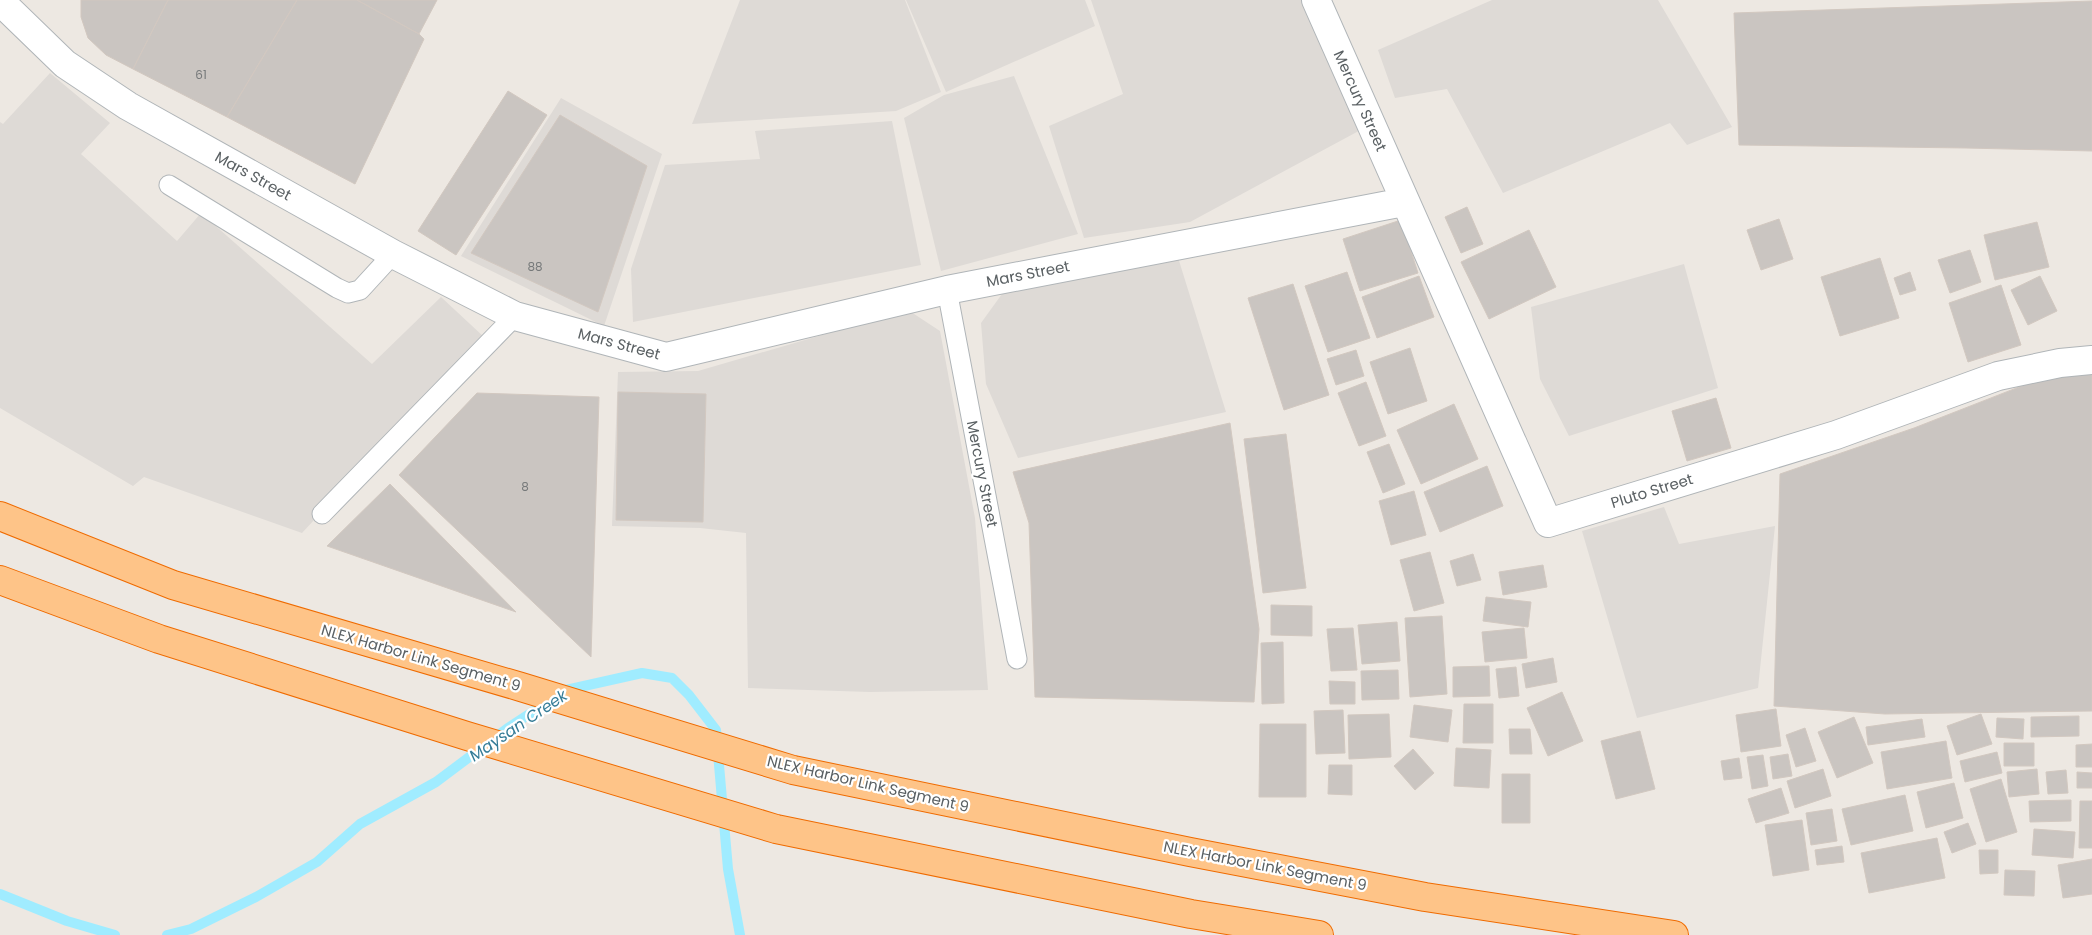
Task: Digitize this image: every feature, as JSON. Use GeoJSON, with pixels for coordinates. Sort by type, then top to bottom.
{"type":"FeatureCollection","features":[{"type":"Feature","properties":{"kind":"highway","name":"NLEX Harbor Link Segment 9"},"geometry":{"type":"LineString","coordinates":[[0,516],[173,585],[521,687],[793,770],[1190,852],[1425,897],[1674,935]]}},
{"type":"Feature","properties":{"kind":"highway"},"geometry":{"type":"LineString","coordinates":[[0,580],[158,639],[467,736],[776,829],[1181,912],[1320,935]]}},
{"type":"Feature","properties":{"kind":"street","name":"Mercury Street"},"geometry":{"type":"LineString","coordinates":[[1316,0],[1404,202]]}},
{"type":"Feature","properties":{"kind":"street","name":"Mars Street"},"geometry":{"type":"LineString","coordinates":[[0,1],[65,64],[128,106],[393,254],[515,316],[666,357],[947,290],[1404,202]]}},
{"type":"Feature","properties":{"kind":"street","name":"Pluto Street"},"geometry":{"type":"LineString","coordinates":[[1404,202],[1548,523],[1836,435],[1998,376],[2060,363],[2092,360]]}},
{"type":"Feature","properties":{"kind":"lane"},"geometry":{"type":"LineString","coordinates":[[169,185],[348,293],[360,290],[393,254]]}},
{"type":"Feature","properties":{"kind":"lane","name":"Mercury Street"},"geometry":{"type":"LineString","coordinates":[[947,290],[1017,659]]}},
{"type":"Feature","properties":{"kind":"lane"},"geometry":{"type":"LineString","coordinates":[[322,514],[515,316]]}},
{"type":"Feature","properties":{"kind":"shaded area"},"geometry":{"type":"Polygon","coordinates":[[[740,0],[905,0],[941,92],[896,111],[692,124],[740,0]]]}},
{"type":"Feature","properties":{"kind":"shaded area"},"geometry":{"type":"Polygon","coordinates":[[[906,0],[1085,0],[1095,26],[946,92],[906,0]]]}},
{"type":"Feature","properties":{"kind":"shaded area"},"geometry":{"type":"Polygon","coordinates":[[[1091,0],[1302,0],[1368,126],[1190,222],[1084,238],[1049,126],[1123,94],[1091,0]]]}},
{"type":"Feature","properties":{"kind":"shaded area"},"geometry":{"type":"Polygon","coordinates":[[[1492,0],[1658,0],[1732,127],[1687,145],[1670,123],[1503,193],[1447,89],[1395,98],[1378,50],[1492,0]]]}},
{"type":"Feature","properties":{"kind":"shaded area"},"geometry":{"type":"Polygon","coordinates":[[[50,73],[110,123],[81,154],[177,241],[201,213],[372,364],[441,297],[484,337],[302,533],[144,477],[133,486],[0,408],[0,122],[3,124],[50,73]]]}},
{"type":"Feature","properties":{"kind":"shaded area"},"geometry":{"type":"Polygon","coordinates":[[[1014,76],[1078,234],[941,271],[904,118],[944,95],[1014,76]]]}},
{"type":"Feature","properties":{"kind":"shaded area"},"geometry":{"type":"Polygon","coordinates":[[[561,98],[662,154],[604,326],[461,256],[561,98]]]}},
{"type":"Feature","properties":{"kind":"shaded area"},"geometry":{"type":"Polygon","coordinates":[[[892,121],[921,265],[633,322],[631,269],[665,165],[760,159],[755,131],[892,121]]]}},
{"type":"Feature","properties":{"kind":"shaded area"},"geometry":{"type":"Polygon","coordinates":[[[1176,251],[1226,412],[1018,458],[986,384],[981,323],[1007,287],[1176,251]]]}},
{"type":"Feature","properties":{"kind":"shaded area"},"geometry":{"type":"Polygon","coordinates":[[[1684,264],[1718,388],[1569,436],[1540,379],[1531,307],[1684,264]]]}},
{"type":"Feature","properties":{"kind":"shaded area"},"geometry":{"type":"Polygon","coordinates":[[[908,310],[940,331],[975,518],[988,690],[870,692],[748,688],[746,533],[700,528],[612,526],[618,372],[698,371],[908,310]]]}},
{"type":"Feature","properties":{"kind":"shaded area"},"geometry":{"type":"Polygon","coordinates":[[[1664,507],[1679,544],[1775,526],[1758,688],[1637,718],[1582,531],[1664,507]]]}},
{"type":"Feature","properties":{"kind":"building"},"geometry":{"type":"Polygon","coordinates":[[[81,0],[168,0],[133,69],[106,55],[88,38],[81,17],[81,0]]]}},
{"type":"Feature","properties":{"kind":"building"},"geometry":{"type":"Polygon","coordinates":[[[168,0],[297,0],[227,117],[133,69],[168,0]]]}},
{"type":"Feature","properties":{"kind":"building"},"geometry":{"type":"Polygon","coordinates":[[[297,0],[357,0],[419,34],[424,39],[355,184],[227,117],[297,0]]]}},
{"type":"Feature","properties":{"kind":"building"},"geometry":{"type":"Polygon","coordinates":[[[357,0],[437,0],[419,34],[357,0]]]}},
{"type":"Feature","properties":{"kind":"building"},"geometry":{"type":"Polygon","coordinates":[[[2092,1],[2092,151],[1739,145],[1734,13],[2092,1]]]}},
{"type":"Feature","properties":{"kind":"building"},"geometry":{"type":"Polygon","coordinates":[[[508,91],[547,115],[456,255],[418,231],[508,91]]]}},
{"type":"Feature","properties":{"kind":"building"},"geometry":{"type":"Polygon","coordinates":[[[560,115],[647,166],[598,312],[471,253],[560,115]]]}},
{"type":"Feature","properties":{"kind":"building"},"geometry":{"type":"Polygon","coordinates":[[[1467,207],[1483,244],[1461,253],[1445,217],[1467,207]]]}},
{"type":"Feature","properties":{"kind":"building"},"geometry":{"type":"Polygon","coordinates":[[[1779,219],[1793,259],[1761,270],[1747,230],[1779,219]]]}},
{"type":"Feature","properties":{"kind":"building"},"geometry":{"type":"Polygon","coordinates":[[[1401,220],[1418,273],[1360,291],[1343,239],[1401,220]]]}},
{"type":"Feature","properties":{"kind":"building"},"geometry":{"type":"Polygon","coordinates":[[[2037,222],[2049,267],[1995,280],[1984,235],[2037,222]]]}},
{"type":"Feature","properties":{"kind":"building"},"geometry":{"type":"Polygon","coordinates":[[[1529,230],[1556,287],[1489,319],[1461,262],[1529,230]]]}},
{"type":"Feature","properties":{"kind":"building"},"geometry":{"type":"Polygon","coordinates":[[[1970,250],[1981,282],[1950,293],[1938,260],[1970,250]]]}},
{"type":"Feature","properties":{"kind":"building"},"geometry":{"type":"Polygon","coordinates":[[[1880,258],[1899,318],[1840,336],[1821,277],[1880,258]]]}},
{"type":"Feature","properties":{"kind":"building"},"geometry":{"type":"Polygon","coordinates":[[[1347,272],[1370,338],[1328,352],[1305,286],[1347,272]]]}},
{"type":"Feature","properties":{"kind":"building"},"geometry":{"type":"Polygon","coordinates":[[[1910,272],[1916,290],[1900,295],[1894,278],[1910,272]]]}},
{"type":"Feature","properties":{"kind":"building"},"geometry":{"type":"Polygon","coordinates":[[[1419,276],[1434,317],[1377,338],[1362,297],[1419,276]]]}},
{"type":"Feature","properties":{"kind":"building"},"geometry":{"type":"Polygon","coordinates":[[[2040,276],[2057,311],[2028,325],[2011,290],[2040,276]]]}},
{"type":"Feature","properties":{"kind":"building"},"geometry":{"type":"Polygon","coordinates":[[[1293,284],[1329,395],[1284,410],[1248,298],[1293,284]]]}},
{"type":"Feature","properties":{"kind":"building"},"geometry":{"type":"Polygon","coordinates":[[[2001,285],[2021,345],[1968,362],[1949,303],[2001,285]]]}},
{"type":"Feature","properties":{"kind":"building"},"geometry":{"type":"Polygon","coordinates":[[[1410,348],[1427,401],[1388,414],[1370,362],[1410,348]]]}},
{"type":"Feature","properties":{"kind":"building"},"geometry":{"type":"Polygon","coordinates":[[[1356,350],[1364,376],[1336,385],[1327,359],[1356,350]]]}},
{"type":"Feature","properties":{"kind":"building"},"geometry":{"type":"Polygon","coordinates":[[[2092,373],[2092,711],[1885,714],[1774,706],[1780,474],[1914,428],[2042,378],[2092,373]]]}},
{"type":"Feature","properties":{"kind":"building"},"geometry":{"type":"Polygon","coordinates":[[[1366,382],[1386,436],[1359,446],[1338,393],[1366,382]]]}},
{"type":"Feature","properties":{"kind":"building"},"geometry":{"type":"Polygon","coordinates":[[[618,392],[706,394],[703,522],[616,520],[618,392]]]}},
{"type":"Feature","properties":{"kind":"building"},"geometry":{"type":"Polygon","coordinates":[[[477,393],[599,397],[591,657],[399,475],[477,393]]]}},
{"type":"Feature","properties":{"kind":"building"},"geometry":{"type":"Polygon","coordinates":[[[1716,398],[1731,448],[1687,461],[1672,411],[1716,398]]]}},
{"type":"Feature","properties":{"kind":"building"},"geometry":{"type":"Polygon","coordinates":[[[1454,404],[1478,459],[1421,484],[1397,430],[1454,404]]]}},
{"type":"Feature","properties":{"kind":"building"},"geometry":{"type":"Polygon","coordinates":[[[1230,423],[1259,629],[1254,702],[1035,697],[1029,523],[1013,472],[1230,423]]]}},
{"type":"Feature","properties":{"kind":"building"},"geometry":{"type":"Polygon","coordinates":[[[1286,434],[1306,588],[1263,593],[1244,439],[1286,434]]]}},
{"type":"Feature","properties":{"kind":"building"},"geometry":{"type":"Polygon","coordinates":[[[1389,444],[1405,484],[1383,493],[1367,452],[1389,444]]]}},
{"type":"Feature","properties":{"kind":"building"},"geometry":{"type":"Polygon","coordinates":[[[1487,466],[1503,506],[1440,532],[1424,492],[1487,466]]]}},
{"type":"Feature","properties":{"kind":"building"},"geometry":{"type":"Polygon","coordinates":[[[390,484],[516,612],[327,546],[390,484]]]}},
{"type":"Feature","properties":{"kind":"building"},"geometry":{"type":"Polygon","coordinates":[[[1414,491],[1426,535],[1391,545],[1379,501],[1414,491]]]}},
{"type":"Feature","properties":{"kind":"building"},"geometry":{"type":"Polygon","coordinates":[[[1430,552],[1444,603],[1414,611],[1400,560],[1430,552]]]}},
{"type":"Feature","properties":{"kind":"building"},"geometry":{"type":"Polygon","coordinates":[[[1473,554],[1481,580],[1457,586],[1450,561],[1473,554]]]}},
{"type":"Feature","properties":{"kind":"building"},"geometry":{"type":"Polygon","coordinates":[[[1543,565],[1547,587],[1503,595],[1499,572],[1543,565]]]}},
{"type":"Feature","properties":{"kind":"building"},"geometry":{"type":"Polygon","coordinates":[[[1486,597],[1531,602],[1528,627],[1483,621],[1486,597]]]}},
{"type":"Feature","properties":{"kind":"building"},"geometry":{"type":"Polygon","coordinates":[[[1271,605],[1312,606],[1312,636],[1271,635],[1271,605]]]}},
{"type":"Feature","properties":{"kind":"building"},"geometry":{"type":"Polygon","coordinates":[[[1442,616],[1447,694],[1410,697],[1405,618],[1442,616]]]}},
{"type":"Feature","properties":{"kind":"building"},"geometry":{"type":"Polygon","coordinates":[[[1397,622],[1400,661],[1362,664],[1358,625],[1397,622]]]}},
{"type":"Feature","properties":{"kind":"building"},"geometry":{"type":"Polygon","coordinates":[[[1353,628],[1357,670],[1331,671],[1327,629],[1353,628]]]}},
{"type":"Feature","properties":{"kind":"building"},"geometry":{"type":"Polygon","coordinates":[[[1524,628],[1527,658],[1485,662],[1482,632],[1524,628]]]}},
{"type":"Feature","properties":{"kind":"building"},"geometry":{"type":"Polygon","coordinates":[[[1283,642],[1284,703],[1262,704],[1261,643],[1283,642]]]}},
{"type":"Feature","properties":{"kind":"building"},"geometry":{"type":"Polygon","coordinates":[[[1553,658],[1557,682],[1526,688],[1522,664],[1553,658]]]}},
{"type":"Feature","properties":{"kind":"building"},"geometry":{"type":"Polygon","coordinates":[[[1489,666],[1490,696],[1453,697],[1453,667],[1489,666]]]}},
{"type":"Feature","properties":{"kind":"building"},"geometry":{"type":"Polygon","coordinates":[[[1516,667],[1519,696],[1499,698],[1496,669],[1516,667]]]}},
{"type":"Feature","properties":{"kind":"building"},"geometry":{"type":"Polygon","coordinates":[[[1398,670],[1399,699],[1362,700],[1361,671],[1398,670]]]}},
{"type":"Feature","properties":{"kind":"building"},"geometry":{"type":"Polygon","coordinates":[[[1329,681],[1355,682],[1355,704],[1330,704],[1329,681]]]}},
{"type":"Feature","properties":{"kind":"building"},"geometry":{"type":"Polygon","coordinates":[[[1562,692],[1583,741],[1548,756],[1527,708],[1562,692]]]}},
{"type":"Feature","properties":{"kind":"building"},"geometry":{"type":"Polygon","coordinates":[[[1464,704],[1493,704],[1493,743],[1463,743],[1464,704]]]}},
{"type":"Feature","properties":{"kind":"building"},"geometry":{"type":"Polygon","coordinates":[[[1414,705],[1452,710],[1448,742],[1410,737],[1414,705]]]}},
{"type":"Feature","properties":{"kind":"building"},"geometry":{"type":"Polygon","coordinates":[[[1776,709],[1781,746],[1741,752],[1736,715],[1776,709]]]}},
{"type":"Feature","properties":{"kind":"building"},"geometry":{"type":"Polygon","coordinates":[[[1343,710],[1345,753],[1316,754],[1314,711],[1343,710]]]}},
{"type":"Feature","properties":{"kind":"building"},"geometry":{"type":"Polygon","coordinates":[[[1389,714],[1391,757],[1349,759],[1348,715],[1389,714]]]}},
{"type":"Feature","properties":{"kind":"building"},"geometry":{"type":"Polygon","coordinates":[[[1981,714],[1992,744],[1957,755],[1947,726],[1981,714]]]}},
{"type":"Feature","properties":{"kind":"building"},"geometry":{"type":"Polygon","coordinates":[[[2079,716],[2079,736],[2031,737],[2031,717],[2079,716]]]}},
{"type":"Feature","properties":{"kind":"building"},"geometry":{"type":"Polygon","coordinates":[[[1854,717],[1873,763],[1837,778],[1818,732],[1854,717]]]}},
{"type":"Feature","properties":{"kind":"building"},"geometry":{"type":"Polygon","coordinates":[[[1997,718],[2024,719],[2023,739],[1996,737],[1997,718]]]}},
{"type":"Feature","properties":{"kind":"building"},"geometry":{"type":"Polygon","coordinates":[[[1922,719],[1925,737],[1868,745],[1866,727],[1922,719]]]}},
{"type":"Feature","properties":{"kind":"building"},"geometry":{"type":"Polygon","coordinates":[[[1260,724],[1306,724],[1306,797],[1259,797],[1260,724]]]}},
{"type":"Feature","properties":{"kind":"building"},"geometry":{"type":"Polygon","coordinates":[[[1805,728],[1816,761],[1796,767],[1786,735],[1805,728]]]}},
{"type":"Feature","properties":{"kind":"building"},"geometry":{"type":"Polygon","coordinates":[[[1509,729],[1530,729],[1532,754],[1510,754],[1509,729]]]}},
{"type":"Feature","properties":{"kind":"building"},"geometry":{"type":"Polygon","coordinates":[[[1640,731],[1655,789],[1616,799],[1601,741],[1640,731]]]}},
{"type":"Feature","properties":{"kind":"building"},"geometry":{"type":"Polygon","coordinates":[[[1946,741],[1952,778],[1887,789],[1881,752],[1946,741]]]}},
{"type":"Feature","properties":{"kind":"building"},"geometry":{"type":"Polygon","coordinates":[[[2004,743],[2034,743],[2034,766],[2004,766],[2004,743]]]}},
{"type":"Feature","properties":{"kind":"building"},"geometry":{"type":"Polygon","coordinates":[[[2092,744],[2092,767],[2076,767],[2076,745],[2092,744]]]}},
{"type":"Feature","properties":{"kind":"building"},"geometry":{"type":"Polygon","coordinates":[[[1456,748],[1491,750],[1489,788],[1454,786],[1456,748]]]}},
{"type":"Feature","properties":{"kind":"building"},"geometry":{"type":"Polygon","coordinates":[[[1413,749],[1434,773],[1415,790],[1394,766],[1413,749]]]}},
{"type":"Feature","properties":{"kind":"building"},"geometry":{"type":"Polygon","coordinates":[[[1997,752],[2002,773],[1965,782],[1960,761],[1997,752]]]}},
{"type":"Feature","properties":{"kind":"building"},"geometry":{"type":"Polygon","coordinates":[[[1788,754],[1792,776],[1773,779],[1770,757],[1788,754]]]}},
{"type":"Feature","properties":{"kind":"building"},"geometry":{"type":"Polygon","coordinates":[[[1763,755],[1768,786],[1752,789],[1747,757],[1763,755]]]}},
{"type":"Feature","properties":{"kind":"building"},"geometry":{"type":"Polygon","coordinates":[[[1739,758],[1742,778],[1724,780],[1721,761],[1739,758]]]}},
{"type":"Feature","properties":{"kind":"building"},"geometry":{"type":"Polygon","coordinates":[[[1329,765],[1352,765],[1352,795],[1328,794],[1329,765]]]}},
{"type":"Feature","properties":{"kind":"building"},"geometry":{"type":"Polygon","coordinates":[[[1823,769],[1831,796],[1795,808],[1787,781],[1823,769]]]}},
{"type":"Feature","properties":{"kind":"building"},"geometry":{"type":"Polygon","coordinates":[[[2037,769],[2039,794],[2009,797],[2007,772],[2037,769]]]}},
{"type":"Feature","properties":{"kind":"building"},"geometry":{"type":"Polygon","coordinates":[[[2066,770],[2068,793],[2048,794],[2046,772],[2066,770]]]}},
{"type":"Feature","properties":{"kind":"building"},"geometry":{"type":"Polygon","coordinates":[[[2077,772],[2092,773],[2092,788],[2077,788],[2077,772]]]}},
{"type":"Feature","properties":{"kind":"building"},"geometry":{"type":"Polygon","coordinates":[[[1502,774],[1530,774],[1530,823],[1502,823],[1502,774]]]}},
{"type":"Feature","properties":{"kind":"building"},"geometry":{"type":"Polygon","coordinates":[[[2001,779],[2017,832],[1986,842],[1970,789],[2001,779]]]}},
{"type":"Feature","properties":{"kind":"building"},"geometry":{"type":"Polygon","coordinates":[[[1954,783],[1963,818],[1926,828],[1917,792],[1954,783]]]}},
{"type":"Feature","properties":{"kind":"building"},"geometry":{"type":"Polygon","coordinates":[[[1781,788],[1789,813],[1756,823],[1748,799],[1781,788]]]}},
{"type":"Feature","properties":{"kind":"building"},"geometry":{"type":"Polygon","coordinates":[[[1905,795],[1913,831],[1851,845],[1842,809],[1905,795]]]}},
{"type":"Feature","properties":{"kind":"building"},"geometry":{"type":"Polygon","coordinates":[[[2071,800],[2071,821],[2030,822],[2029,801],[2071,800]]]}},
{"type":"Feature","properties":{"kind":"building"},"geometry":{"type":"Polygon","coordinates":[[[2080,801],[2092,801],[2092,848],[2079,848],[2080,801]]]}},
{"type":"Feature","properties":{"kind":"building"},"geometry":{"type":"Polygon","coordinates":[[[1832,809],[1837,841],[1811,845],[1806,813],[1832,809]]]}},
{"type":"Feature","properties":{"kind":"building"},"geometry":{"type":"Polygon","coordinates":[[[1802,820],[1809,870],[1773,876],[1765,825],[1802,820]]]}},
{"type":"Feature","properties":{"kind":"building"},"geometry":{"type":"Polygon","coordinates":[[[1968,823],[1976,844],[1952,853],[1944,832],[1968,823]]]}},
{"type":"Feature","properties":{"kind":"building"},"geometry":{"type":"Polygon","coordinates":[[[2034,829],[2075,832],[2073,858],[2032,855],[2034,829]]]}},
{"type":"Feature","properties":{"kind":"building"},"geometry":{"type":"Polygon","coordinates":[[[1937,838],[1945,878],[1869,893],[1861,853],[1937,838]]]}},
{"type":"Feature","properties":{"kind":"building"},"geometry":{"type":"Polygon","coordinates":[[[1842,846],[1844,862],[1817,865],[1815,850],[1842,846]]]}},
{"type":"Feature","properties":{"kind":"building"},"geometry":{"type":"Polygon","coordinates":[[[1979,850],[1998,850],[1998,873],[1980,874],[1979,850]]]}},
{"type":"Feature","properties":{"kind":"building"},"geometry":{"type":"Polygon","coordinates":[[[2092,859],[2092,894],[2063,898],[2058,865],[2092,859]]]}},
{"type":"Feature","properties":{"kind":"building"},"geometry":{"type":"Polygon","coordinates":[[[2005,870],[2035,871],[2034,896],[2004,895],[2005,870]]]}},
{"type":"Feature","properties":{"kind":"waterway","name":"Maysan Creek"},"geometry":{"type":"LineString","coordinates":[[167,935],[191,929],[256,897],[317,862],[360,824],[436,782],[508,728],[566,690],[642,673],[672,678],[689,695],[716,730],[728,869],[740,935]]}},
{"type":"Feature","properties":{"kind":"waterway","name":"Maysan Creek"},"geometry":{"type":"LineString","coordinates":[[0,894],[67,921],[115,935]]}}]}
